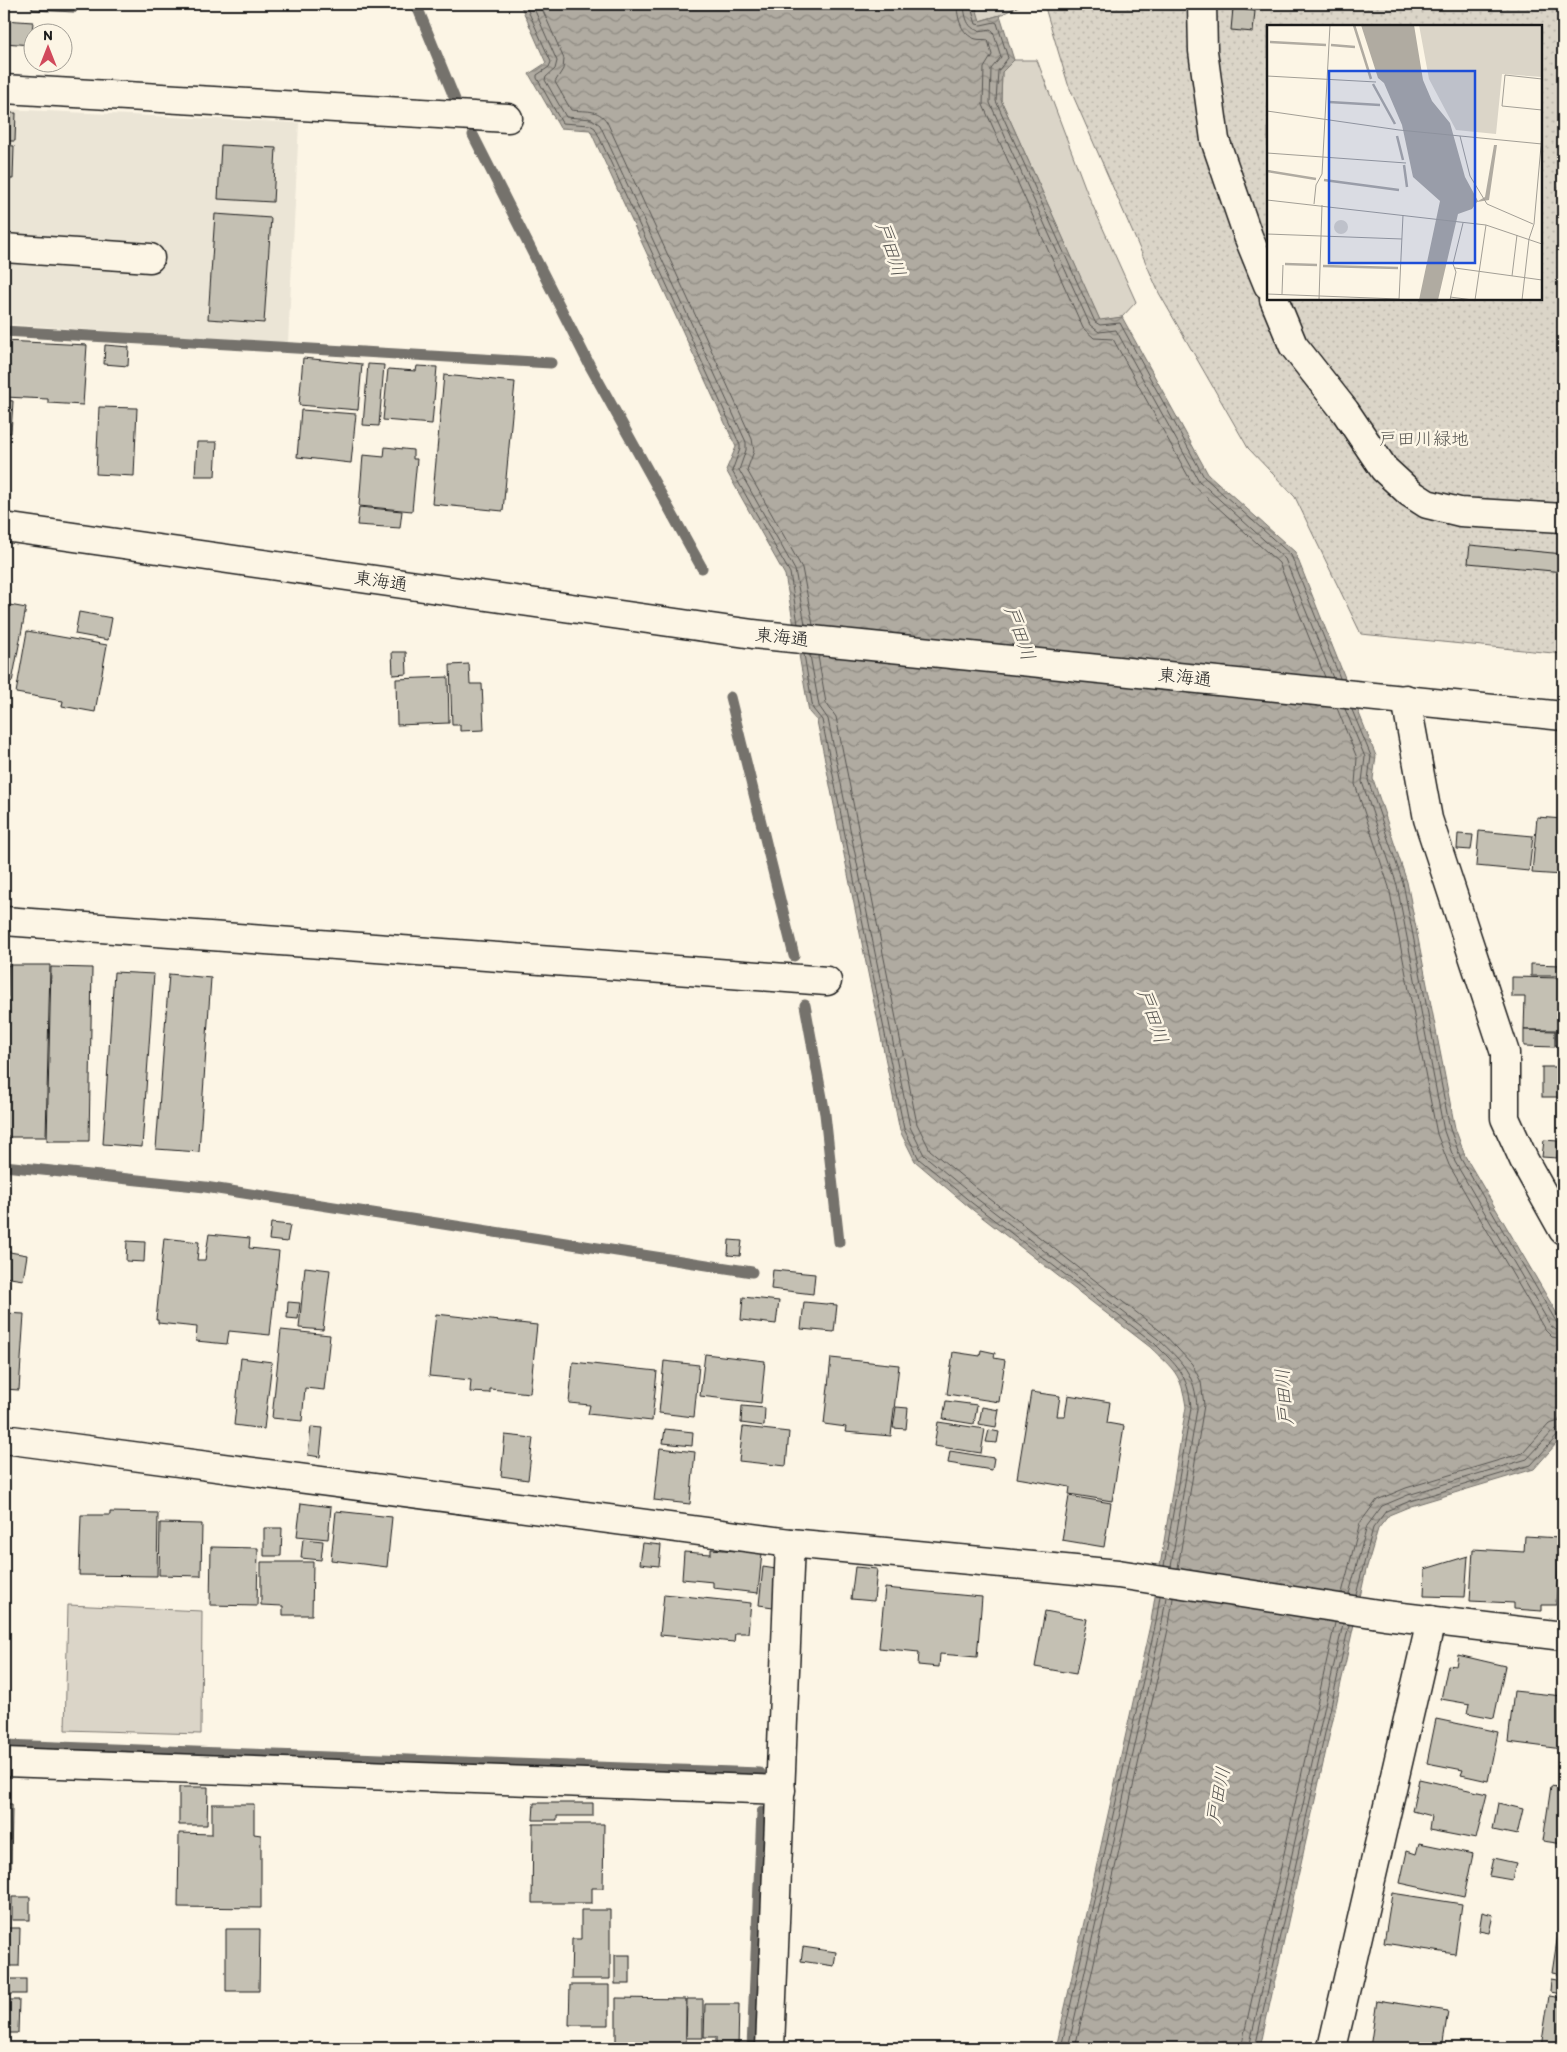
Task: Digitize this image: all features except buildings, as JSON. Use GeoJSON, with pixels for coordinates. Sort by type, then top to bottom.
{"type":"FeatureCollection","features":[{"type":"Feature","properties":{"kind":"street"},"geometry":{"type":"LineString","coordinates":[[1202,4],[1203,51],[1215,140],[1248,236],[1267,283]]}},
{"type":"Feature","properties":{"kind":"street"},"geometry":{"type":"LineString","coordinates":[[4,89],[508,118]]}},
{"type":"Feature","properties":{"kind":"street"},"geometry":{"type":"LineString","coordinates":[[4,248],[150,258]]}},
{"type":"Feature","properties":{"kind":"street"},"geometry":{"type":"LineString","coordinates":[[1274,300],[1293,345],[1345,410],[1384,468],[1410,493],[1427,504],[1460,512],[1563,518]]}},
{"type":"Feature","properties":{"kind":"street","name":"東海通"},"geometry":{"type":"LineString","coordinates":[[4,527],[753,634],[1563,716]]}},
{"type":"Feature","properties":{"kind":"street"},"geometry":{"type":"LineString","coordinates":[[1406,699],[1428,819],[1505,1052],[1505,1118],[1524,1160],[1563,1230]]}},
{"type":"Feature","properties":{"kind":"street"},"geometry":{"type":"LineString","coordinates":[[4,921],[827,981]]}},
{"type":"Feature","properties":{"kind":"street"},"geometry":{"type":"LineString","coordinates":[[4,1439],[790,1543],[1130,1576],[1377,1613],[1563,1636]]}},
{"type":"Feature","properties":{"kind":"street"},"geometry":{"type":"LineString","coordinates":[[770,2048],[790,1543]]}},
{"type":"Feature","properties":{"kind":"street"},"geometry":{"type":"LineString","coordinates":[[1332,2048],[1431,1620]]}},
{"type":"Feature","properties":{"kind":"street"},"geometry":{"type":"LineString","coordinates":[[4,1762],[781,1790]]}},
{"type":"Feature","properties":{"kind":"shaded area"},"geometry":{"type":"Polygon","coordinates":[[[4,109],[299,123],[288,343],[4,324],[4,109]]]}},
{"type":"Feature","properties":{"kind":"green space"},"geometry":{"type":"Polygon","coordinates":[[[975,4],[1023,4],[1000,15],[979,21],[975,4]]]}},
{"type":"Feature","properties":{"kind":"green space","name":"戸田川緑地"},"geometry":{"type":"Polygon","coordinates":[[[1044,4],[1563,4],[1563,654],[1361,634],[1295,497],[1248,448],[1159,293],[1068,84],[1044,4]]]}},
{"type":"Feature","properties":{"kind":"green space"},"geometry":{"type":"Polygon","coordinates":[[[1014,60],[1037,60],[1088,195],[1136,302],[1122,317],[1100,321],[1001,100],[1002,72],[1014,60]]]}},
{"type":"Feature","properties":{"kind":"green space"},"geometry":{"type":"Polygon","coordinates":[[[68,1605],[202,1611],[201,1734],[65,1730],[68,1605]]]}},
{"type":"Feature","properties":{"kind":"water","name":"戸田川"},"geometry":{"type":"Polygon","coordinates":[[[520,4],[975,4],[980,21],[1000,15],[1014,60],[1002,72],[1001,100],[1100,320],[1122,317],[1208,474],[1295,552],[1376,756],[1373,779],[1407,882],[1455,1128],[1465,1156],[1563,1324],[1563,1436],[1534,1469],[1411,1506],[1389,1515],[1378,1529],[1366,1570],[1260,2048],[1056,2048],[1151,1621],[1186,1407],[1182,1387],[1171,1367],[1150,1347],[969,1207],[915,1161],[900,1131],[817,721],[809,712],[785,575],[726,470],[736,447],[590,130],[560,128],[529,74],[546,63],[520,4]]]}},
{"type":"Feature","properties":{"kind":"waterway"},"geometry":{"type":"LineString","coordinates":[[416,4],[456,102]]}},
{"type":"Feature","properties":{"kind":"waterway"},"geometry":{"type":"LineString","coordinates":[[473,135],[590,366],[702,568]]}},
{"type":"Feature","properties":{"kind":"waterway"},"geometry":{"type":"LineString","coordinates":[[4,331],[551,363]]}},
{"type":"Feature","properties":{"kind":"waterway"},"geometry":{"type":"LineString","coordinates":[[730,697],[794,956]]}},
{"type":"Feature","properties":{"kind":"waterway"},"geometry":{"type":"LineString","coordinates":[[805,1005],[825,1114],[839,1242]]}},
{"type":"Feature","properties":{"kind":"waterway"},"geometry":{"type":"LineString","coordinates":[[4,1166],[205,1187],[752,1272]]}},
{"type":"Feature","properties":{"kind":"waterway"},"geometry":{"type":"LineString","coordinates":[[4,1745],[760,1773]]}},
{"type":"Feature","properties":{"kind":"waterway"},"geometry":{"type":"LineString","coordinates":[[752,2048],[762,1812]]}}]}
